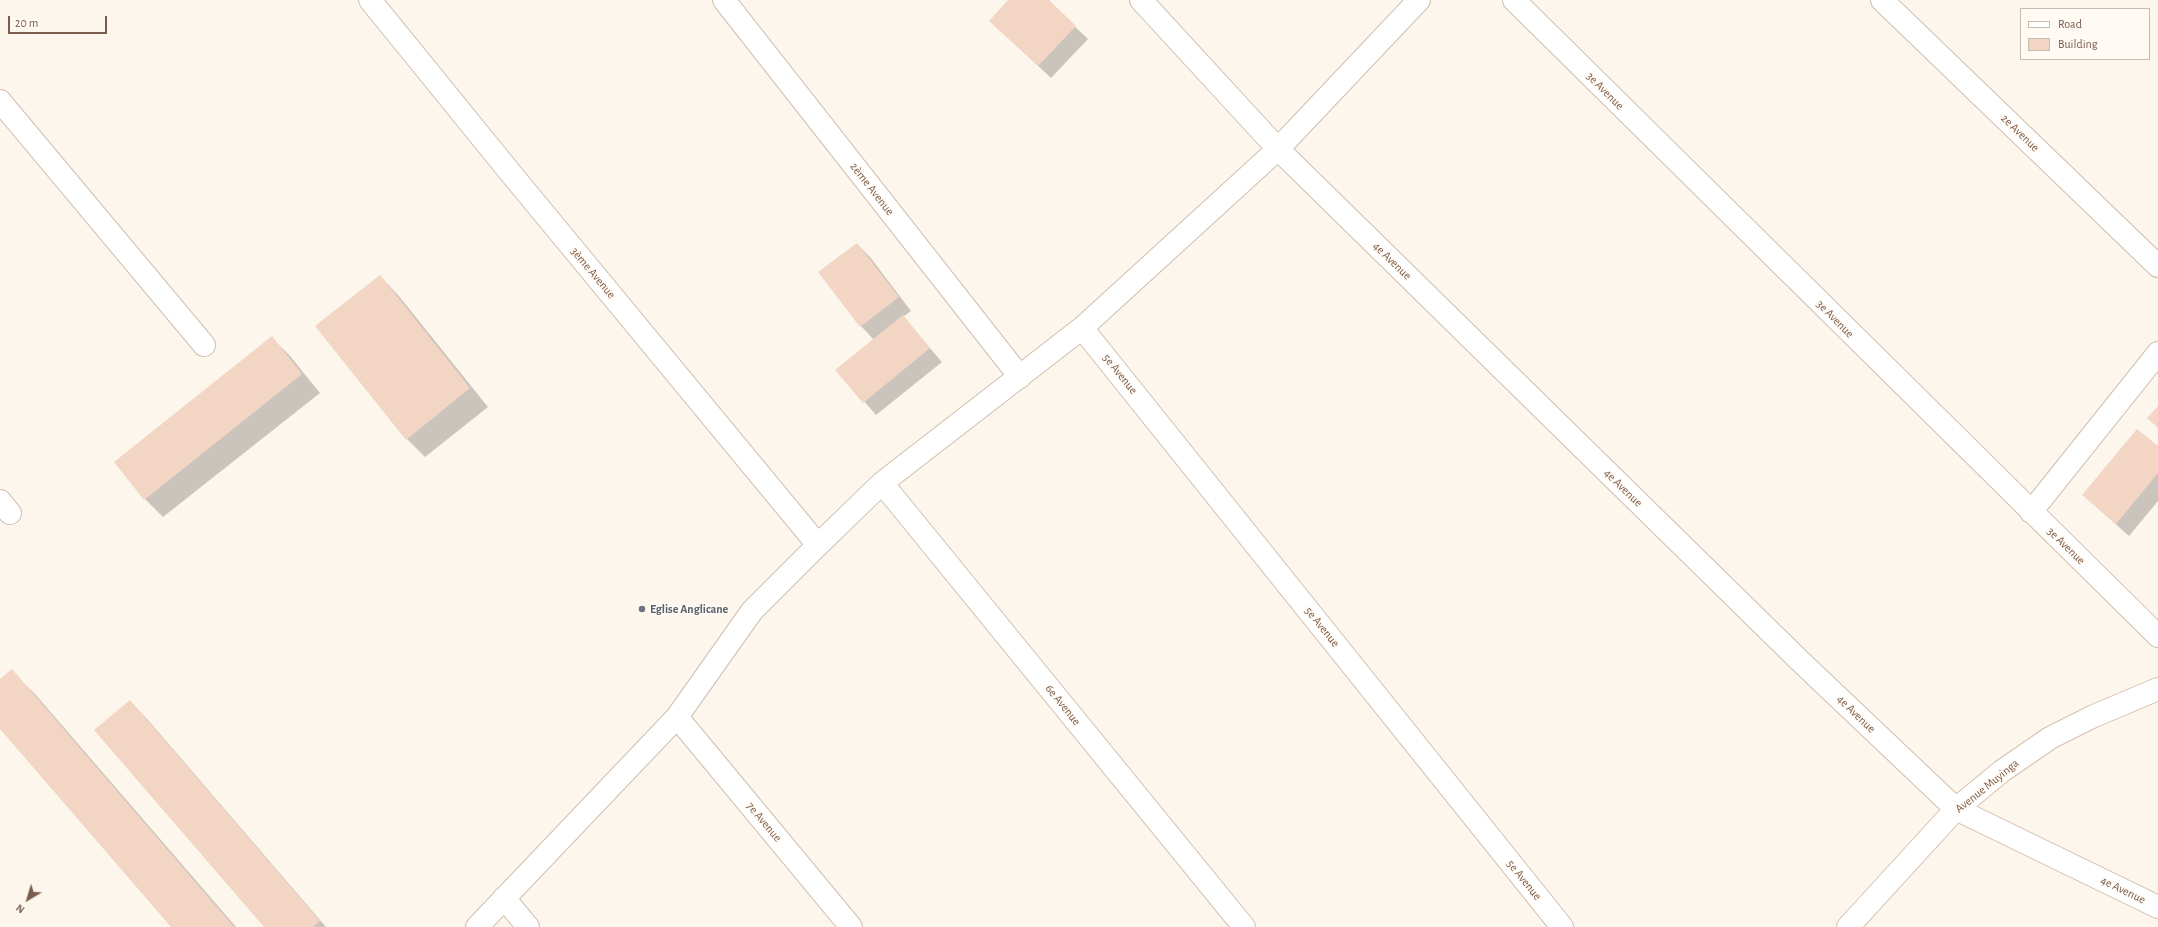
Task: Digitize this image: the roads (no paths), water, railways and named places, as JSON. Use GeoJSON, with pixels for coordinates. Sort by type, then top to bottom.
{"type":"FeatureCollection","features":[{"type":"Feature","properties":{"kind":"street","name":"3ème Avenue"},"geometry":{"type":"LineString","coordinates":[[370,0],[513,176],[818,545]]}},
{"type":"Feature","properties":{"kind":"street","name":"2ème Avenue"},"geometry":{"type":"LineString","coordinates":[[724,0],[1020,377]]}},
{"type":"Feature","properties":{"kind":"street","name":"4e Avenue"},"geometry":{"type":"LineString","coordinates":[[1141,0],[1278,149],[1799,660],[1956,810],[2158,907]]}},
{"type":"Feature","properties":{"kind":"street"},"geometry":{"type":"LineString","coordinates":[[477,927],[677,717],[752,612],[818,545],[882,483],[1082,328],[1278,149],[1419,0]]}},
{"type":"Feature","properties":{"kind":"street","name":"3e Avenue"},"geometry":{"type":"LineString","coordinates":[[1514,0],[2158,636]]}},
{"type":"Feature","properties":{"kind":"street","name":"2e Avenue"},"geometry":{"type":"LineString","coordinates":[[1882,0],[2158,266]]}},
{"type":"Feature","properties":{"kind":"street"},"geometry":{"type":"LineString","coordinates":[[0,101],[204,345]]}},
{"type":"Feature","properties":{"kind":"street","name":"5e Avenue"},"geometry":{"type":"LineString","coordinates":[[1082,328],[1562,927]]}},
{"type":"Feature","properties":{"kind":"street"},"geometry":{"type":"LineString","coordinates":[[2031,512],[2158,352]]}},
{"type":"Feature","properties":{"kind":"street","name":"6e Avenue"},"geometry":{"type":"LineString","coordinates":[[882,483],[1244,927]]}},
{"type":"Feature","properties":{"kind":"street","name":"Avenue Muyinga"},"geometry":{"type":"LineString","coordinates":[[1848,927],[1956,810],[2002,771],[2050,738],[2094,716],[2158,689]]}},
{"type":"Feature","properties":{"kind":"street","name":"7e Avenue"},"geometry":{"type":"LineString","coordinates":[[677,717],[851,927]]}},
{"type":"Feature","properties":{"kind":"street"},"geometry":{"type":"LineString","coordinates":[[504,898],[528,927]]}},
{"type":"Feature","properties":{"kind":"place","name":"Eglise Anglicane"},"geometry":{"type":"Point","coordinates":[642,609]}}]}
